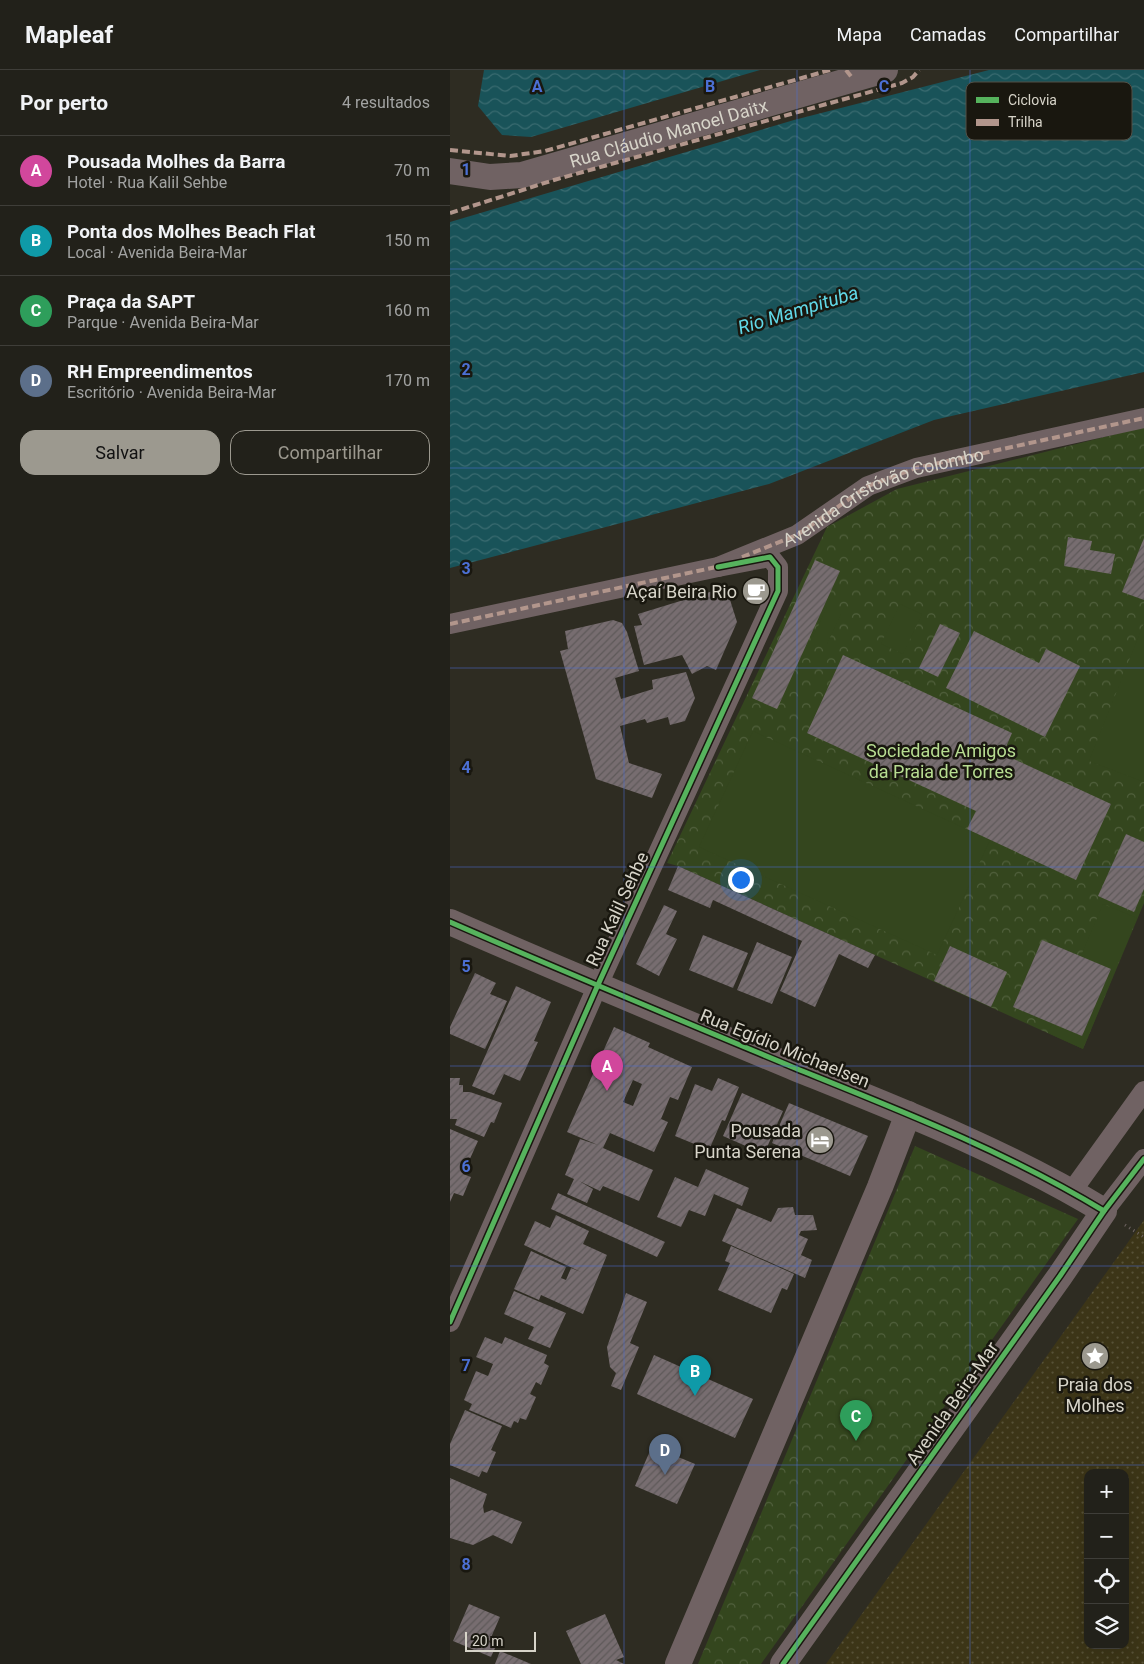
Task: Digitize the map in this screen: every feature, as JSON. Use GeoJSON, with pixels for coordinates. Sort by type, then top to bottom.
{"type":"FeatureCollection","features":[{"type":"Feature","properties":{"kind":"street","name":"Rua Cláudio Manoel Daitx"},"geometry":{"type":"LineString","coordinates":[[450,171],[490,177],[522,175],[885,70]]}},
{"type":"Feature","properties":{"kind":"street","name":"Avenida Cristóvão Colombo"},"geometry":{"type":"LineString","coordinates":[[450,624],[718,567],[797,535],[868,486],[895,475],[916,468],[1144,418]]}},
{"type":"Feature","properties":{"kind":"street","name":"Rua Kalil Sehbe"},"geometry":{"type":"LineString","coordinates":[[450,1322],[597,986],[778,590],[778,566],[770,557],[718,567]]}},
{"type":"Feature","properties":{"kind":"street","name":"Rua Egídio Michaelsen"},"geometry":{"type":"LineString","coordinates":[[450,922],[597,986],[908,1114],[1072,1191],[1104,1211]]}},
{"type":"Feature","properties":{"kind":"street"},"geometry":{"type":"LineString","coordinates":[[1072,1191],[1144,1091]]}},
{"type":"Feature","properties":{"kind":"street"},"geometry":{"type":"LineString","coordinates":[[678,1664],[861,1233],[908,1114]]}},
{"type":"Feature","properties":{"kind":"street","name":"Avenida Beira-Mar"},"geometry":{"type":"LineString","coordinates":[[783,1664],[1060,1276],[1104,1211],[1144,1159]]}},
{"type":"Feature","properties":{"kind":"sand","name":"Praia dos Molhes"},"geometry":{"type":"Polygon","coordinates":[[[1144,1220],[1144,1664],[826,1664],[1144,1220]]]}},
{"type":"Feature","properties":{"kind":"green space","name":"Sociedade Amigos da Praia de Torres"},"geometry":{"type":"Polygon","coordinates":[[[1144,427],[1144,903],[1083,1049],[678,866],[667,863],[827,527],[897,489],[1144,427]]]}},
{"type":"Feature","properties":{"kind":"green space"},"geometry":{"type":"Polygon","coordinates":[[[900,604],[922,614],[903,654],[881,644],[900,604]]]}},
{"type":"Feature","properties":{"kind":"green space"},"geometry":{"type":"Polygon","coordinates":[[[827,607],[841,614],[827,644],[813,637],[827,607]]]}},
{"type":"Feature","properties":{"kind":"green space"},"geometry":{"type":"Polygon","coordinates":[[[1144,623],[1144,782],[1089,761],[1144,623]]]}},
{"type":"Feature","properties":{"kind":"green space"},"geometry":{"type":"Polygon","coordinates":[[[753,731],[990,840],[937,955],[699,847],[753,731]]]}},
{"type":"Feature","properties":{"kind":"green space"},"geometry":{"type":"Polygon","coordinates":[[[1103,904],[1137,918],[1083,1049],[1048,1033],[1103,904]]]}},
{"type":"Feature","properties":{"kind":"green space"},"geometry":{"type":"Polygon","coordinates":[[[915,1146],[1078,1219],[761,1664],[698,1664],[915,1146]]]}},
{"type":"Feature","properties":{"kind":"water"},"geometry":{"type":"Polygon","coordinates":[[[484,70],[760,70],[531,137],[502,135],[478,106],[484,70]]]}},
{"type":"Feature","properties":{"kind":"water","name":"Rio Mampituba"},"geometry":{"type":"Polygon","coordinates":[[[989,70],[1144,70],[1144,372],[934,420],[769,484],[450,568],[450,222],[794,120],[989,70]]]}},
{"type":"Feature","properties":{"kind":"building"},"geometry":{"type":"Polygon","coordinates":[[[1068,537],[1092,541],[1090,550],[1115,554],[1111,574],[1064,566],[1068,537]]]}},
{"type":"Feature","properties":{"kind":"building"},"geometry":{"type":"Polygon","coordinates":[[[1144,538],[1144,600],[1122,592],[1144,538]]]}},
{"type":"Feature","properties":{"kind":"building"},"geometry":{"type":"Polygon","coordinates":[[[815,560],[840,571],[777,709],[752,698],[815,560]]]}},
{"type":"Feature","properties":{"kind":"building"},"geometry":{"type":"Polygon","coordinates":[[[726,587],[737,622],[716,670],[707,666],[692,674],[682,655],[644,665],[634,626],[642,625],[638,614],[726,587]]]}},
{"type":"Feature","properties":{"kind":"building"},"geometry":{"type":"Polygon","coordinates":[[[613,620],[622,623],[627,632],[639,671],[615,678],[621,699],[653,689],[652,680],[686,672],[695,698],[685,721],[670,725],[668,717],[647,723],[645,719],[620,726],[629,763],[662,774],[652,798],[596,779],[560,651],[568,649],[565,631],[613,620]]]}},
{"type":"Feature","properties":{"kind":"building"},"geometry":{"type":"Polygon","coordinates":[[[940,624],[960,633],[938,677],[919,668],[940,624]]]}},
{"type":"Feature","properties":{"kind":"building"},"geometry":{"type":"Polygon","coordinates":[[[974,631],[1039,663],[1046,649],[1080,666],[1045,737],[946,688],[974,631]]]}},
{"type":"Feature","properties":{"kind":"building"},"geometry":{"type":"Polygon","coordinates":[[[843,655],[1012,733],[1003,754],[1111,804],[1076,880],[967,829],[976,811],[807,733],[843,655]]]}},
{"type":"Feature","properties":{"kind":"building"},"geometry":{"type":"Polygon","coordinates":[[[1126,834],[1144,842],[1144,889],[1134,912],[1098,896],[1126,834]]]}},
{"type":"Feature","properties":{"kind":"building"},"geometry":{"type":"Polygon","coordinates":[[[678,866],[875,955],[868,968],[839,954],[815,1007],[780,991],[802,941],[713,900],[710,908],[668,890],[678,866]]]}},
{"type":"Feature","properties":{"kind":"building"},"geometry":{"type":"Polygon","coordinates":[[[664,905],[677,911],[666,934],[677,939],[659,976],[636,964],[664,905]]]}},
{"type":"Feature","properties":{"kind":"building"},"geometry":{"type":"Polygon","coordinates":[[[703,935],[748,953],[733,988],[689,970],[703,935]]]}},
{"type":"Feature","properties":{"kind":"building"},"geometry":{"type":"Polygon","coordinates":[[[1042,940],[1111,969],[1082,1036],[1013,1007],[1042,940]]]}},
{"type":"Feature","properties":{"kind":"building"},"geometry":{"type":"Polygon","coordinates":[[[757,942],[792,957],[772,1004],[737,990],[757,942]]]}},
{"type":"Feature","properties":{"kind":"building"},"geometry":{"type":"Polygon","coordinates":[[[950,946],[1007,972],[991,1007],[934,981],[950,946]]]}},
{"type":"Feature","properties":{"kind":"building"},"geometry":{"type":"Polygon","coordinates":[[[475,973],[496,983],[490,994],[507,1001],[485,1049],[450,1034],[450,1027],[475,973]]]}},
{"type":"Feature","properties":{"kind":"building"},"geometry":{"type":"Polygon","coordinates":[[[516,986],[551,1002],[534,1041],[538,1042],[520,1081],[504,1074],[494,1095],[472,1086],[516,986]]]}},
{"type":"Feature","properties":{"kind":"building"},"geometry":{"type":"Polygon","coordinates":[[[614,1027],[650,1043],[648,1047],[692,1067],[678,1100],[670,1097],[661,1119],[668,1122],[654,1152],[610,1133],[603,1148],[653,1170],[639,1201],[603,1186],[600,1191],[579,1181],[593,1189],[587,1203],[567,1194],[574,1179],[565,1175],[580,1139],[598,1145],[567,1132],[614,1027]],[[633,1080],[623,1102],[633,1106],[642,1084],[633,1080]]]}},
{"type":"Feature","properties":{"kind":"building"},"geometry":{"type":"Polygon","coordinates":[[[450,1078],[460,1078],[459,1085],[463,1085],[463,1092],[470,1092],[502,1103],[494,1123],[491,1122],[484,1137],[455,1125],[457,1119],[450,1119],[450,1078]]]}},
{"type":"Feature","properties":{"kind":"building"},"geometry":{"type":"Polygon","coordinates":[[[718,1078],[739,1087],[725,1121],[722,1120],[709,1150],[675,1136],[695,1084],[712,1091],[718,1078]]]}},
{"type":"Feature","properties":{"kind":"building"},"geometry":{"type":"Polygon","coordinates":[[[742,1093],[783,1111],[764,1154],[723,1136],[742,1093]]]}},
{"type":"Feature","properties":{"kind":"building","name":"Pousada Punta Serena"},"geometry":{"type":"Polygon","coordinates":[[[789,1103],[868,1136],[850,1176],[772,1143],[789,1103]]]}},
{"type":"Feature","properties":{"kind":"building"},"geometry":{"type":"Polygon","coordinates":[[[450,1129],[478,1141],[463,1174],[471,1177],[463,1196],[454,1193],[450,1202],[450,1129]]]}},
{"type":"Feature","properties":{"kind":"building"},"geometry":{"type":"Polygon","coordinates":[[[706,1169],[749,1188],[742,1206],[714,1194],[705,1216],[689,1210],[681,1227],[657,1217],[675,1177],[698,1187],[706,1169]]]}},
{"type":"Feature","properties":{"kind":"building"},"geometry":{"type":"Polygon","coordinates":[[[558,1193],[665,1242],[657,1257],[551,1209],[558,1193]]]}},
{"type":"Feature","properties":{"kind":"building"},"geometry":{"type":"Polygon","coordinates":[[[793,1207],[795,1215],[813,1215],[817,1230],[801,1231],[799,1235],[808,1239],[801,1255],[812,1260],[805,1278],[722,1241],[737,1208],[771,1222],[778,1208],[793,1207]]]}},
{"type":"Feature","properties":{"kind":"building"},"geometry":{"type":"Polygon","coordinates":[[[556,1215],[589,1231],[583,1244],[607,1255],[583,1314],[541,1295],[539,1300],[514,1289],[531,1251],[566,1267],[561,1278],[566,1280],[571,1268],[581,1272],[524,1245],[535,1221],[550,1228],[556,1215]]]}},
{"type":"Feature","properties":{"kind":"building"},"geometry":{"type":"Polygon","coordinates":[[[731,1246],[794,1274],[787,1290],[782,1288],[771,1313],[718,1290],[730,1263],[725,1261],[731,1246]]]}},
{"type":"Feature","properties":{"kind":"building"},"geometry":{"type":"Polygon","coordinates":[[[514,1291],[566,1313],[550,1348],[528,1339],[534,1327],[504,1314],[514,1291]]]}},
{"type":"Feature","properties":{"kind":"building"},"geometry":{"type":"Polygon","coordinates":[[[626,1293],[647,1302],[630,1343],[639,1347],[621,1390],[611,1386],[616,1373],[610,1367],[607,1347],[626,1293]]]}},
{"type":"Feature","properties":{"kind":"building"},"geometry":{"type":"Polygon","coordinates":[[[485,1337],[502,1344],[505,1337],[547,1355],[544,1363],[549,1366],[541,1385],[536,1382],[530,1394],[536,1397],[526,1420],[520,1418],[518,1423],[514,1421],[511,1428],[469,1410],[472,1404],[464,1400],[476,1371],[488,1376],[493,1364],[476,1357],[485,1337]]]}},
{"type":"Feature","properties":{"kind":"building"},"geometry":{"type":"Polygon","coordinates":[[[654,1355],[753,1399],[735,1438],[637,1394],[654,1355]]]}},
{"type":"Feature","properties":{"kind":"building"},"geometry":{"type":"Polygon","coordinates":[[[465,1410],[502,1426],[491,1450],[496,1452],[487,1473],[482,1471],[479,1477],[450,1465],[450,1444],[465,1410]]]}},
{"type":"Feature","properties":{"kind":"building"},"geometry":{"type":"Polygon","coordinates":[[[652,1446],[695,1464],[677,1504],[635,1486],[652,1446]]]}},
{"type":"Feature","properties":{"kind":"building"},"geometry":{"type":"Polygon","coordinates":[[[450,1478],[487,1494],[483,1506],[484,1513],[492,1510],[522,1522],[512,1544],[493,1535],[473,1545],[450,1538],[450,1478]]]}},
{"type":"Feature","properties":{"kind":"building"},"geometry":{"type":"Polygon","coordinates":[[[469,1604],[500,1617],[489,1642],[496,1646],[491,1657],[453,1641],[469,1604]]]}},
{"type":"Feature","properties":{"kind":"building"},"geometry":{"type":"Polygon","coordinates":[[[605,1614],[624,1657],[616,1660],[624,1664],[581,1664],[566,1631],[605,1614]]]}},
{"type":"Feature","properties":{"kind":"building"},"geometry":{"type":"Polygon","coordinates":[[[500,1651],[531,1664],[495,1664],[500,1651]]]}},
{"type":"Feature","properties":{"kind":"marked path"},"geometry":{"type":"LineString","coordinates":[[450,150],[510,156],[545,151],[830,70]]}},
{"type":"Feature","properties":{"kind":"marked path"},"geometry":{"type":"LineString","coordinates":[[846,70],[853,79]]}},
{"type":"Feature","properties":{"kind":"marked path"},"geometry":{"type":"LineString","coordinates":[[450,213],[554,180],[902,83],[913,77],[919,70]]}},
{"type":"Feature","properties":{"kind":"marked path"},"geometry":{"type":"LineString","coordinates":[[742,557],[797,535],[868,486],[916,468],[1144,418]]}},
{"type":"Feature","properties":{"kind":"marked path"},"geometry":{"type":"LineString","coordinates":[[450,624],[721,566]]}},
{"type":"Feature","properties":{"kind":"cycle path"},"geometry":{"type":"LineString","coordinates":[[450,1322],[597,987],[778,591],[778,567],[770,557],[718,567]]}},
{"type":"Feature","properties":{"kind":"cycle path"},"geometry":{"type":"LineString","coordinates":[[450,922],[622,996],[952,1133],[1029,1170],[1104,1211]]}},
{"type":"Feature","properties":{"kind":"cycle path"},"geometry":{"type":"LineString","coordinates":[[783,1664],[1060,1276],[1104,1211],[1144,1159]]}},
{"type":"Feature","properties":{"kind":"place","name":"Açaí Beira Rio"},"geometry":{"type":"Point","coordinates":[756,591]}},
{"type":"Feature","properties":{"kind":"place","name":"Pousada Molhes da Barra"},"geometry":{"type":"Point","coordinates":[607,1091]}},
{"type":"Feature","properties":{"kind":"place","name":"Pousada Punta Serena"},"geometry":{"type":"Point","coordinates":[820,1140]}},
{"type":"Feature","properties":{"kind":"place","name":"Praia dos Molhes"},"geometry":{"type":"Point","coordinates":[1095,1356]}},
{"type":"Feature","properties":{"kind":"place","name":"Ponta dos Molhes Beach Flat"},"geometry":{"type":"Point","coordinates":[695,1396]}},
{"type":"Feature","properties":{"kind":"place","name":"Praça da SAPT"},"geometry":{"type":"Point","coordinates":[856,1441]}},
{"type":"Feature","properties":{"kind":"place","name":"RH Empreendimentos"},"geometry":{"type":"Point","coordinates":[665,1475]}}]}
